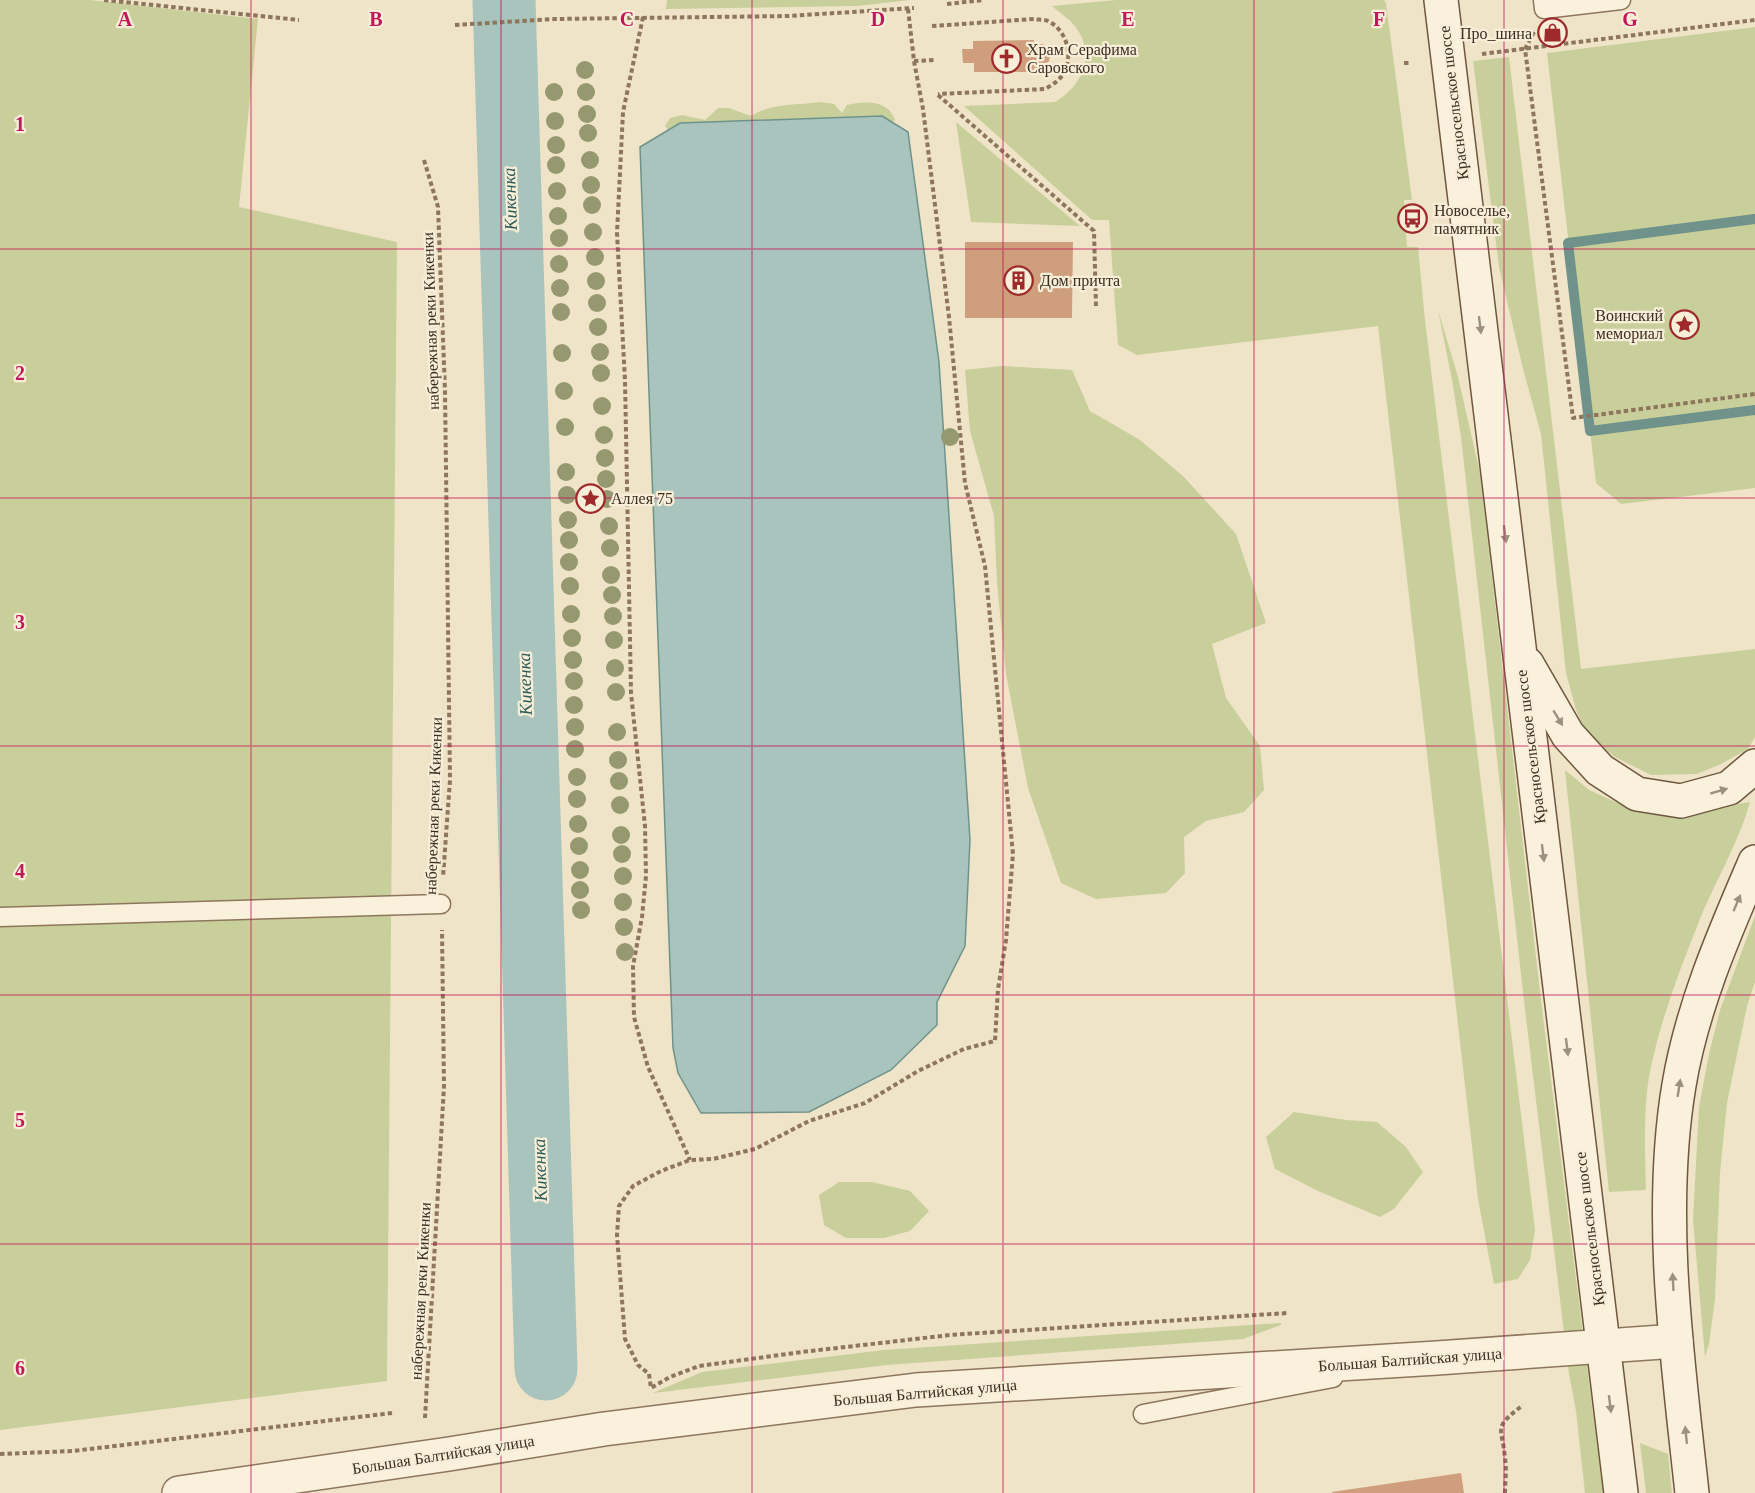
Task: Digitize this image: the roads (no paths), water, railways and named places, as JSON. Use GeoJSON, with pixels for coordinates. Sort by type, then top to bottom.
{"type":"FeatureCollection","features":[{"type":"Feature","properties":{"kind":"main road","name":"Красносельское шоссе"},"geometry":{"type":"LineString","coordinates":[[1441,0],[1621,1493]]}},
{"type":"Feature","properties":{"kind":"main road"},"geometry":{"type":"LineString","coordinates":[[1519,649],[1568,735],[1600,770],[1637,794],[1681,801],[1729,788],[1755,765]]}},
{"type":"Feature","properties":{"kind":"main road"},"geometry":{"type":"LineString","coordinates":[[1692,1493],[1676,1341],[1669,1210],[1671,1148],[1678,1086],[1689,1037],[1704,988],[1755,862]]}},
{"type":"Feature","properties":{"kind":"main road","name":"Большая Балтийская улица"},"geometry":{"type":"LineString","coordinates":[[179,1493],[604,1429],[916,1390],[1676,1341]]}},
{"type":"Feature","properties":{"kind":"lane"},"geometry":{"type":"LineString","coordinates":[[1543,0],[1544,9],[1621,0]]}},
{"type":"Feature","properties":{"kind":"lane"},"geometry":{"type":"LineString","coordinates":[[0,916],[441,904]]}},
{"type":"Feature","properties":{"kind":"lane"},"geometry":{"type":"LineString","coordinates":[[1143,1414],[1437,1358]]}},
{"type":"Feature","properties":{"kind":"water"},"geometry":{"type":"Polygon","coordinates":[[[882,116],[908,132],[939,362],[970,840],[965,946],[937,1002],[937,1025],[891,1070],[809,1112],[701,1113],[678,1073],[673,1048],[640,147],[680,123],[882,116]]]}},
{"type":"Feature","properties":{"kind":"waterway","name":"Кикенка"},"geometry":{"type":"LineString","coordinates":[[504,0],[546,1369]]}},
{"type":"Feature","properties":{"kind":"waterway"},"geometry":{"type":"LineString","coordinates":[[483,33],[505,33]]}},
{"type":"Feature","properties":{"kind":"waterway"},"geometry":{"type":"LineString","coordinates":[[1755,219],[1568,243],[1590,431],[1755,410]]}},
{"type":"Feature","properties":{"kind":"place","name":"Про_шина"},"geometry":{"type":"Point","coordinates":[1553,33]}},
{"type":"Feature","properties":{"kind":"place","name":"Храм Серафима Саровского"},"geometry":{"type":"Point","coordinates":[1006,58]}},
{"type":"Feature","properties":{"kind":"place","name":"Новоселье, памятник"},"geometry":{"type":"Point","coordinates":[1413,219]}},
{"type":"Feature","properties":{"kind":"place","name":"Дом причта"},"geometry":{"type":"Point","coordinates":[1019,280]}},
{"type":"Feature","properties":{"kind":"place","name":"Воинский мемориал"},"geometry":{"type":"Point","coordinates":[1684,324]}},
{"type":"Feature","properties":{"kind":"place","name":"Аллея 75"},"geometry":{"type":"Point","coordinates":[590,498]}}]}
